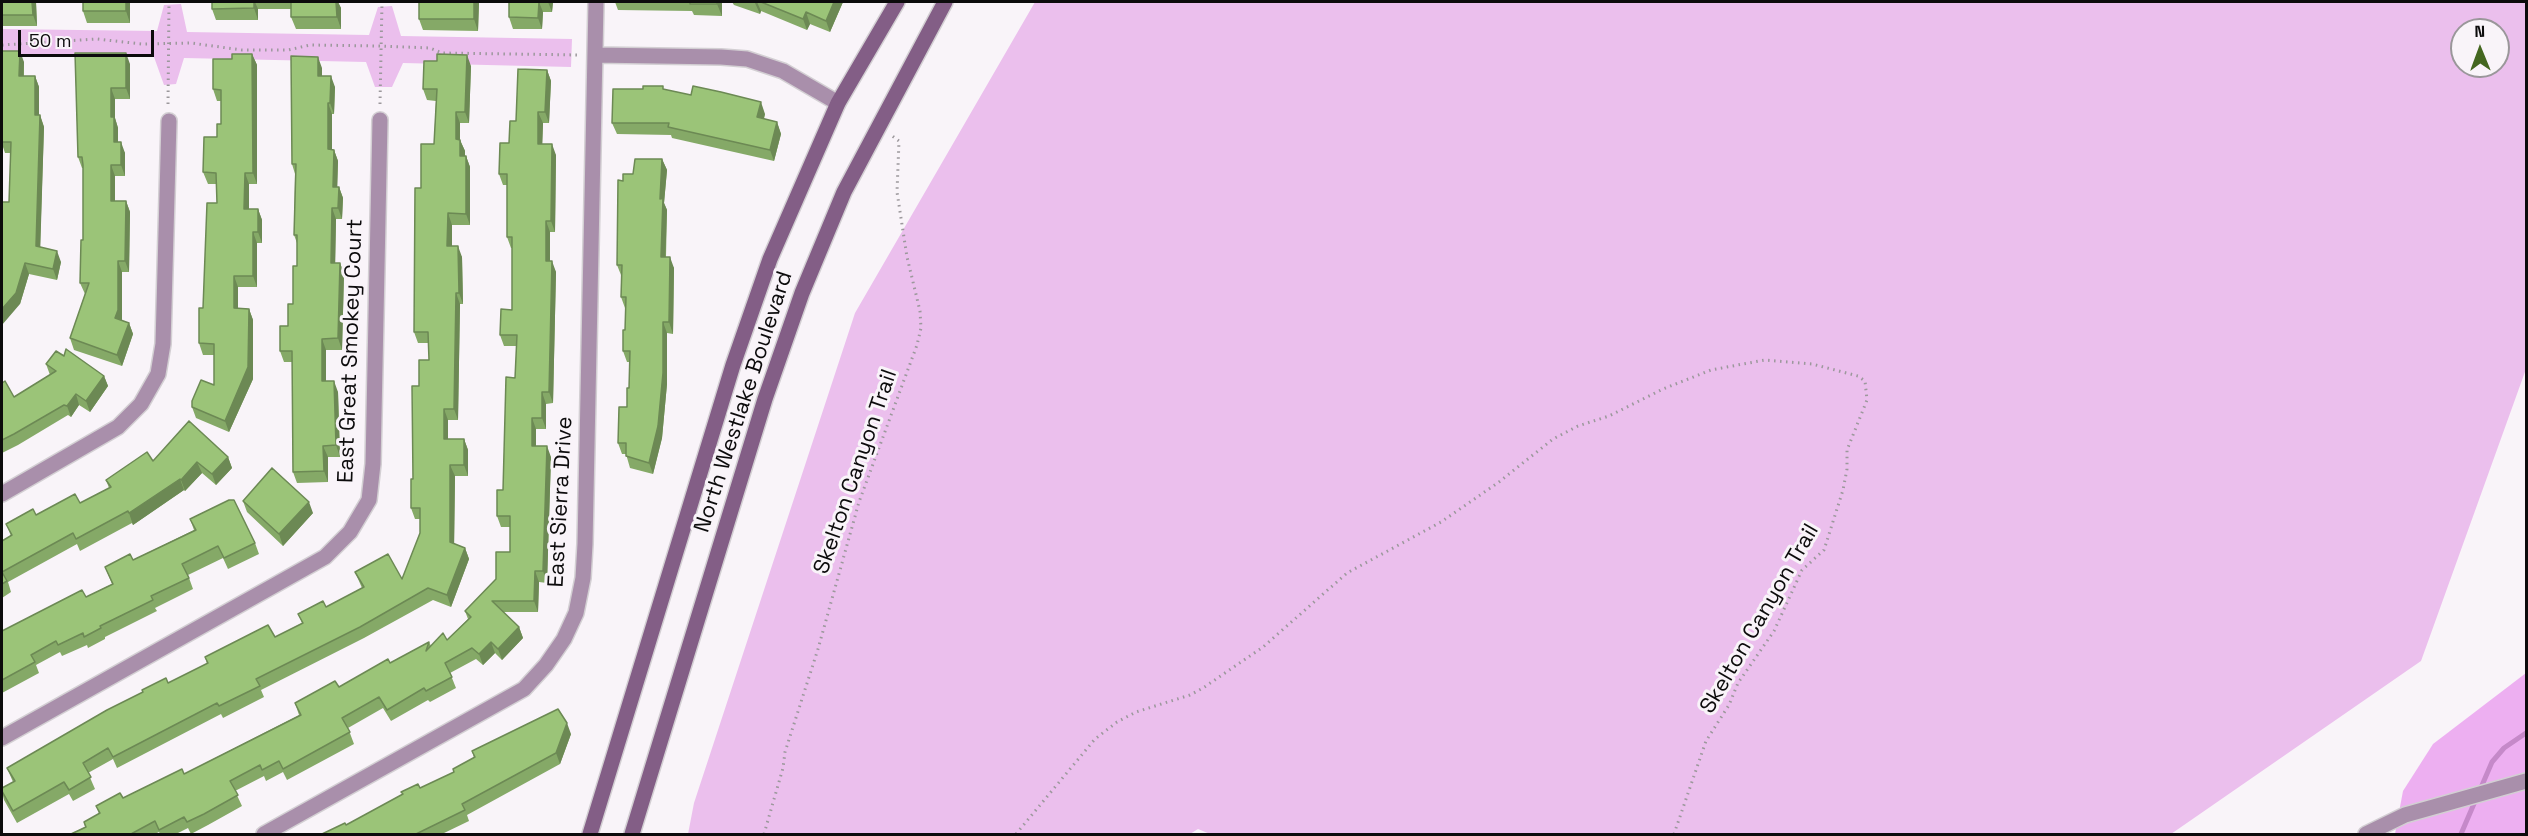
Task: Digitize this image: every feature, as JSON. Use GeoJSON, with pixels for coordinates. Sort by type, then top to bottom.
{"type":"FeatureCollection","features":[{"type":"Feature","properties":{"kind":"main road","name":"North Westlake Boulevard"},"geometry":{"type":"LineString","coordinates":[[590,834],[733,365],[770,259],[837,103],[897,2]]}},
{"type":"Feature","properties":{"kind":"main road","name":"North Westlake Boulevard"},"geometry":{"type":"LineString","coordinates":[[632,834],[765,399],[802,293],[844,192],[945,2]]}},
{"type":"Feature","properties":{"kind":"street","name":"East Sierra Drive"},"geometry":{"type":"LineString","coordinates":[[264,834],[524,689],[546,665],[564,639],[576,613],[583,578],[585,544],[596,2]]}},
{"type":"Feature","properties":{"kind":"street"},"geometry":{"type":"LineString","coordinates":[[595,55],[747,59],[783,71],[837,103]]}},
{"type":"Feature","properties":{"kind":"street","name":"East Great Smokey Court"},"geometry":{"type":"LineString","coordinates":[[2,738],[325,557],[350,532],[369,500],[373,464],[380,120]]}},
{"type":"Feature","properties":{"kind":"street"},"geometry":{"type":"LineString","coordinates":[[2,494],[118,427],[141,404],[158,374],[163,344],[169,121]]}},
{"type":"Feature","properties":{"kind":"street"},"geometry":{"type":"LineString","coordinates":[[2366,834],[2405,814],[2526,781]]}},
{"type":"Feature","properties":{"kind":"path"},"geometry":{"type":"LineString","coordinates":[[169,2],[167,44],[169,121]]}},
{"type":"Feature","properties":{"kind":"path"},"geometry":{"type":"LineString","coordinates":[[380,120],[382,2]]}},
{"type":"Feature","properties":{"kind":"path"},"geometry":{"type":"LineString","coordinates":[[2,45],[97,39],[167,44],[191,43],[242,50],[288,50],[310,45],[381,46],[430,48],[442,53],[595,55]]}},
{"type":"Feature","properties":{"kind":"path","name":"Skelton Canyon Trail"},"geometry":{"type":"LineString","coordinates":[[764,834],[783,768],[785,752],[818,649],[859,502],[914,354],[921,328],[920,310],[907,257],[897,192],[899,141],[879,123]]}},
{"type":"Feature","properties":{"kind":"path","name":"Skelton Canyon Trail"},"geometry":{"type":"LineString","coordinates":[[1016,834],[1095,739],[1117,722],[1136,712],[1190,695],[1203,688],[1263,647],[1347,573],[1441,522],[1499,482],[1553,439],[1578,426],[1609,416],[1663,389],[1711,370],[1765,360],[1794,362],[1840,370],[1858,376],[1865,381],[1867,400],[1847,450],[1847,469],[1843,490],[1824,550],[1802,570],[1774,631],[1738,683],[1729,705],[1706,741],[1674,834]]}},
{"type":"Feature","properties":{"kind":"shaded area"},"geometry":{"type":"Polygon","coordinates":[[[1035,2],[2526,2],[2526,369],[2421,661],[2171,834],[1210,834],[1198,829],[1190,834],[688,834],[694,803],[855,313],[1035,2]]]}},
{"type":"Feature","properties":{"kind":"shaded area"},"geometry":{"type":"Polygon","coordinates":[[[181,4],[187,32],[369,35],[378,7],[392,6],[401,36],[572,39],[571,67],[403,63],[392,87],[375,87],[366,62],[184,58],[176,84],[164,85],[154,57],[2,54],[2,29],[157,31],[164,5],[181,4]]]}},
{"type":"Feature","properties":{"kind":"shaded area"},"geometry":{"type":"Polygon","coordinates":[[[2526,673],[2526,834],[2395,834],[2403,791],[2433,744],[2526,673]]]}},
{"type":"Feature","properties":{"kind":"building"},"geometry":{"type":"Polygon","coordinates":[[[2,2],[32,2],[33,15],[2,15],[2,2]]]}},
{"type":"Feature","properties":{"kind":"building"},"geometry":{"type":"Polygon","coordinates":[[[83,2],[126,2],[126,11],[83,11],[83,2]]]}},
{"type":"Feature","properties":{"kind":"building"},"geometry":{"type":"Polygon","coordinates":[[[212,2],[254,2],[254,8],[212,9],[212,2]]]}},
{"type":"Feature","properties":{"kind":"building"},"geometry":{"type":"Polygon","coordinates":[[[291,2],[336,2],[337,17],[291,17],[291,2]]]}},
{"type":"Feature","properties":{"kind":"building"},"geometry":{"type":"Polygon","coordinates":[[[419,2],[474,2],[474,19],[419,19],[419,2]]]}},
{"type":"Feature","properties":{"kind":"building"},"geometry":{"type":"Polygon","coordinates":[[[509,2],[539,2],[538,18],[509,17],[509,2]]]}},
{"type":"Feature","properties":{"kind":"building"},"geometry":{"type":"Polygon","coordinates":[[[690,2],[717,2],[717,4],[690,4],[690,2]]]}},
{"type":"Feature","properties":{"kind":"building"},"geometry":{"type":"Polygon","coordinates":[[[761,2],[834,2],[826,21],[806,12],[803,19],[761,2]]]}},
{"type":"Feature","properties":{"kind":"building"},"geometry":{"type":"Polygon","coordinates":[[[2,51],[20,51],[19,76],[35,76],[35,115],[40,115],[36,246],[57,251],[53,269],[25,263],[16,293],[2,309],[2,202],[9,202],[11,142],[2,142],[2,51]]]}},
{"type":"Feature","properties":{"kind":"building"},"geometry":{"type":"Polygon","coordinates":[[[75,53],[126,53],[126,88],[111,88],[114,142],[121,142],[121,165],[111,165],[111,201],[126,201],[125,261],[118,261],[118,310],[115,318],[129,323],[117,355],[70,338],[89,283],[80,283],[81,240],[83,240],[83,165],[82,157],[78,157],[75,53]]]}},
{"type":"Feature","properties":{"kind":"building"},"geometry":{"type":"Polygon","coordinates":[[[232,54],[252,54],[253,173],[245,173],[244,209],[258,209],[258,232],[253,232],[253,276],[234,276],[234,308],[249,309],[248,367],[225,421],[192,407],[192,401],[201,380],[214,385],[214,344],[199,343],[199,308],[203,308],[207,203],[217,203],[216,173],[203,172],[204,137],[217,137],[217,124],[221,124],[221,90],[213,89],[213,59],[232,59],[232,54]]]}},
{"type":"Feature","properties":{"kind":"building"},"geometry":{"type":"Polygon","coordinates":[[[437,54],[467,55],[465,112],[456,112],[456,139],[460,140],[460,156],[466,156],[466,214],[448,213],[447,246],[458,246],[459,293],[456,293],[454,409],[444,409],[444,439],[464,439],[464,465],[450,465],[450,542],[465,548],[447,595],[428,588],[360,627],[256,679],[260,686],[219,706],[217,703],[113,757],[108,748],[83,763],[91,777],[69,790],[64,782],[13,811],[2,791],[2,788],[15,781],[7,768],[107,710],[143,692],[142,690],[166,678],[168,683],[208,663],[205,657],[268,625],[275,637],[303,623],[298,614],[323,601],[326,607],[364,587],[355,572],[388,554],[402,579],[420,533],[420,508],[411,508],[412,386],[419,386],[419,360],[429,360],[428,332],[414,332],[415,188],[421,188],[421,144],[434,144],[437,89],[423,89],[424,61],[437,61],[437,54]]]}},
{"type":"Feature","properties":{"kind":"building"},"geometry":{"type":"Polygon","coordinates":[[[291,56],[318,57],[318,76],[331,76],[330,103],[328,103],[328,149],[334,150],[333,187],[339,187],[338,208],[332,208],[331,263],[340,263],[338,338],[322,339],[322,381],[334,381],[336,445],[323,446],[324,471],[293,472],[292,351],[280,351],[280,326],[288,326],[288,304],[293,304],[293,266],[297,266],[297,235],[294,235],[296,164],[292,164],[291,56]]]}},
{"type":"Feature","properties":{"kind":"building"},"geometry":{"type":"Polygon","coordinates":[[[518,69],[547,70],[545,112],[538,112],[538,144],[552,144],[551,221],[546,221],[546,261],[552,261],[549,392],[542,392],[542,418],[532,418],[532,446],[547,446],[543,571],[535,571],[534,601],[492,601],[519,627],[498,649],[491,642],[479,654],[472,648],[445,663],[452,677],[426,691],[424,688],[387,710],[379,697],[342,718],[350,732],[283,769],[279,761],[262,770],[260,765],[230,781],[238,795],[187,822],[184,817],[159,830],[155,821],[131,834],[71,834],[86,827],[84,822],[100,813],[96,806],[120,793],[123,798],[182,769],[184,774],[301,715],[295,703],[335,681],[339,687],[388,659],[390,663],[429,642],[426,651],[443,633],[447,640],[471,617],[465,611],[496,579],[496,552],[510,552],[510,516],[497,516],[497,490],[503,490],[506,377],[515,378],[517,335],[500,335],[501,309],[512,310],[512,237],[507,237],[507,174],[499,174],[500,143],[509,143],[510,121],[516,121],[518,69]]]}},
{"type":"Feature","properties":{"kind":"building"},"geometry":{"type":"Polygon","coordinates":[[[643,86],[663,86],[663,89],[691,95],[693,86],[761,102],[757,117],[777,122],[770,150],[668,127],[669,123],[612,123],[613,89],[643,89],[643,86]]]}},
{"type":"Feature","properties":{"kind":"building"},"geometry":{"type":"Polygon","coordinates":[[[635,159],[662,159],[661,257],[670,257],[669,322],[663,322],[663,373],[658,426],[649,463],[626,456],[626,443],[618,443],[619,407],[627,407],[630,351],[623,351],[626,297],[621,297],[622,265],[617,265],[618,180],[623,181],[623,174],[633,174],[635,159]]]}},
{"type":"Feature","properties":{"kind":"building"},"geometry":{"type":"Polygon","coordinates":[[[66,349],[104,376],[86,401],[76,394],[67,406],[64,405],[2,440],[2,383],[5,381],[14,397],[56,371],[46,364],[56,351],[64,356],[66,349]]]}},
{"type":"Feature","properties":{"kind":"building"},"geometry":{"type":"Polygon","coordinates":[[[189,421],[228,457],[212,474],[197,462],[181,480],[129,513],[128,511],[76,539],[73,533],[2,572],[2,541],[12,535],[6,524],[33,509],[36,515],[75,494],[80,503],[111,487],[106,480],[147,452],[153,461],[189,421]]]}},
{"type":"Feature","properties":{"kind":"building"},"geometry":{"type":"Polygon","coordinates":[[[272,468],[309,502],[279,534],[243,501],[272,468]]]}},
{"type":"Feature","properties":{"kind":"building"},"geometry":{"type":"Polygon","coordinates":[[[229,500],[234,500],[255,543],[224,558],[218,546],[182,564],[189,578],[151,596],[153,600],[100,626],[101,628],[84,637],[83,633],[58,645],[56,641],[31,655],[35,662],[2,680],[2,631],[82,590],[86,597],[113,584],[105,567],[130,554],[133,560],[196,530],[190,519],[229,500]]]}},
{"type":"Feature","properties":{"kind":"building"},"geometry":{"type":"Polygon","coordinates":[[[2,572],[7,581],[2,584],[2,572]]]}},
{"type":"Feature","properties":{"kind":"building"},"geometry":{"type":"Polygon","coordinates":[[[558,709],[567,723],[556,753],[462,804],[465,810],[416,834],[322,834],[345,823],[346,825],[418,784],[420,788],[454,772],[453,769],[475,757],[472,751],[558,709]]]}},
{"type":"Feature","properties":{"kind":"waterway"},"geometry":{"type":"LineString","coordinates":[[2480,790],[2492,762],[2504,748],[2526,733]]}},
{"type":"Feature","properties":{"kind":"waterway"},"geometry":{"type":"LineString","coordinates":[[2461,834],[2476,799]]}}]}
